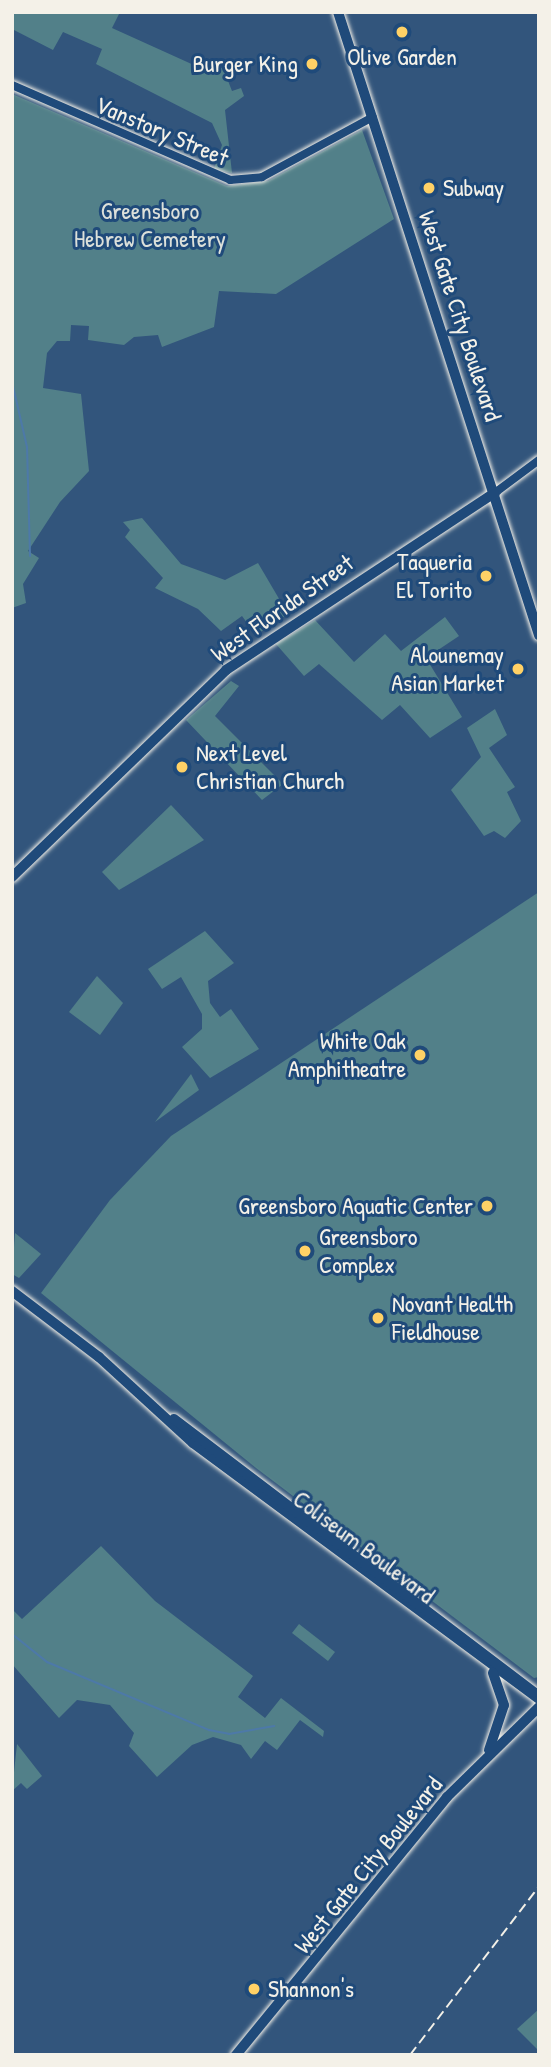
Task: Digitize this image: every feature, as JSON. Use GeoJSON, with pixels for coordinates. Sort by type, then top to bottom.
{"type":"FeatureCollection","features":[{"type":"Feature","properties":{"kind":"main road","name":"West Gate City Boulevard"},"geometry":{"type":"LineString","coordinates":[[338,12],[496,492],[539,635]]}},
{"type":"Feature","properties":{"kind":"main road","name":"West Florida Street"},"geometry":{"type":"LineString","coordinates":[[12,877],[243,656],[496,492]]}},
{"type":"Feature","properties":{"kind":"main road","name":"Coliseum Boulevard"},"geometry":{"type":"LineString","coordinates":[[12,1291],[172,1418],[194,1443],[489,1668],[539,1698]]}},
{"type":"Feature","properties":{"kind":"main road","name":"Coliseum Boulevard"},"geometry":{"type":"LineString","coordinates":[[172,1418],[192,1427],[539,1698]]}},
{"type":"Feature","properties":{"kind":"main road"},"geometry":{"type":"LineString","coordinates":[[489,1668],[503,1705],[489,1751]]}},
{"type":"Feature","properties":{"kind":"main road","name":"West Gate City Boulevard"},"geometry":{"type":"LineString","coordinates":[[236,2055],[489,1751],[539,1707]]}},
{"type":"Feature","properties":{"kind":"street","name":"Vanstory Street"},"geometry":{"type":"LineString","coordinates":[[12,85],[230,180],[268,174],[373,117]]}},
{"type":"Feature","properties":{"kind":"street","name":"West Florida Street"},"geometry":{"type":"LineString","coordinates":[[496,492],[539,460]]}},
{"type":"Feature","properties":{"kind":"green space"},"geometry":{"type":"Polygon","coordinates":[[[12,12],[120,12],[112,28],[196,66],[223,68],[232,91],[241,88],[244,96],[225,110],[232,173],[214,169],[222,145],[212,123],[96,64],[102,49],[63,32],[53,50],[12,29],[12,12]]]}},
{"type":"Feature","properties":{"kind":"green space","name":"Greensboro Hebrew Cemetery"},"geometry":{"type":"Polygon","coordinates":[[[12,94],[227,186],[268,181],[362,130],[394,219],[276,294],[219,291],[214,327],[162,347],[158,335],[134,337],[124,345],[88,340],[89,326],[71,325],[70,341],[57,341],[47,353],[43,388],[81,394],[89,471],[60,502],[28,551],[39,558],[23,584],[26,603],[12,608],[12,94]]]}},
{"type":"Feature","properties":{"kind":"green space"},"geometry":{"type":"Polygon","coordinates":[[[142,518],[181,564],[225,580],[258,563],[288,614],[256,635],[242,616],[221,631],[198,609],[155,588],[163,578],[125,537],[130,530],[123,522],[142,518]]]}},
{"type":"Feature","properties":{"kind":"green space"},"geometry":{"type":"Polygon","coordinates":[[[445,617],[459,636],[426,658],[462,717],[430,738],[400,705],[382,720],[319,664],[304,676],[276,644],[315,620],[354,662],[385,634],[401,651],[445,617]]]}},
{"type":"Feature","properties":{"kind":"green space"},"geometry":{"type":"Polygon","coordinates":[[[231,681],[239,686],[215,716],[283,784],[262,800],[186,720],[231,681]]]}},
{"type":"Feature","properties":{"kind":"green space"},"geometry":{"type":"Polygon","coordinates":[[[495,709],[507,735],[489,748],[515,787],[507,792],[521,821],[505,838],[494,831],[484,836],[451,790],[481,757],[467,728],[495,709]]]}},
{"type":"Feature","properties":{"kind":"green space"},"geometry":{"type":"Polygon","coordinates":[[[171,805],[204,840],[119,890],[102,872],[171,805]]]}},
{"type":"Feature","properties":{"kind":"green space","name":"Greensboro Complex"},"geometry":{"type":"Polygon","coordinates":[[[539,892],[539,1677],[534,1678],[256,1468],[41,1293],[110,1200],[171,1136],[539,892]]]}},
{"type":"Feature","properties":{"kind":"green space"},"geometry":{"type":"Polygon","coordinates":[[[205,931],[234,963],[208,981],[210,1003],[220,1017],[231,1009],[259,1049],[210,1078],[182,1047],[202,1029],[202,1014],[181,977],[162,989],[148,969],[205,931]]]}},
{"type":"Feature","properties":{"kind":"green space"},"geometry":{"type":"Polygon","coordinates":[[[97,976],[123,1003],[100,1035],[69,1012],[97,976]]]}},
{"type":"Feature","properties":{"kind":"green space"},"geometry":{"type":"Polygon","coordinates":[[[191,1074],[199,1090],[155,1122],[191,1074]]]}},
{"type":"Feature","properties":{"kind":"green space"},"geometry":{"type":"Polygon","coordinates":[[[15,1233],[41,1254],[19,1278],[12,1274],[15,1233]]]}},
{"type":"Feature","properties":{"kind":"green space"},"geometry":{"type":"Polygon","coordinates":[[[101,1546],[155,1601],[253,1676],[238,1697],[265,1718],[281,1698],[324,1731],[323,1737],[300,1720],[277,1750],[265,1741],[251,1759],[241,1745],[213,1737],[192,1745],[157,1777],[129,1746],[134,1733],[110,1705],[77,1700],[59,1718],[12,1664],[12,1609],[22,1619],[101,1546]]]}},
{"type":"Feature","properties":{"kind":"green space"},"geometry":{"type":"Polygon","coordinates":[[[299,1624],[335,1652],[328,1661],[292,1633],[299,1624]]]}},
{"type":"Feature","properties":{"kind":"green space"},"geometry":{"type":"Polygon","coordinates":[[[17,1744],[42,1776],[27,1789],[21,1783],[12,1791],[17,1744]]]}},
{"type":"Feature","properties":{"kind":"green space"},"geometry":{"type":"Polygon","coordinates":[[[539,2009],[539,2047],[537,2049],[517,2029],[539,2009]]]}},
{"type":"Feature","properties":{"kind":"waterway"},"geometry":{"type":"LineString","coordinates":[[12,382],[27,447],[30,556]]}},
{"type":"Feature","properties":{"kind":"waterway"},"geometry":{"type":"LineString","coordinates":[[12,1634],[47,1662],[209,1730],[229,1734],[274,1726]]}},
{"type":"Feature","properties":{"kind":"railway"},"geometry":{"type":"LineString","coordinates":[[410,2055],[539,1886]]}},
{"type":"Feature","properties":{"kind":"place","name":"Olive Garden"},"geometry":{"type":"Point","coordinates":[402,32]}},
{"type":"Feature","properties":{"kind":"place","name":"Burger King"},"geometry":{"type":"Point","coordinates":[312,64]}},
{"type":"Feature","properties":{"kind":"place","name":"Subway"},"geometry":{"type":"Point","coordinates":[429,188]}},
{"type":"Feature","properties":{"kind":"place","name":"Taqueria El Torito"},"geometry":{"type":"Point","coordinates":[486,576]}},
{"type":"Feature","properties":{"kind":"place","name":"Alounemay Asian Market"},"geometry":{"type":"Point","coordinates":[518,669]}},
{"type":"Feature","properties":{"kind":"place","name":"Next Level Christian Church"},"geometry":{"type":"Point","coordinates":[182,767]}},
{"type":"Feature","properties":{"kind":"place","name":"White Oak Amphitheatre"},"geometry":{"type":"Point","coordinates":[420,1055]}},
{"type":"Feature","properties":{"kind":"place","name":"Greensboro Aquatic Center"},"geometry":{"type":"Point","coordinates":[487,1206]}},
{"type":"Feature","properties":{"kind":"place","name":"Greensboro Complex"},"geometry":{"type":"Point","coordinates":[305,1251]}},
{"type":"Feature","properties":{"kind":"place","name":"Novant Health Fieldhouse"},"geometry":{"type":"Point","coordinates":[378,1318]}},
{"type":"Feature","properties":{"kind":"place","name":"Shannon's"},"geometry":{"type":"Point","coordinates":[254,1989]}}]}
